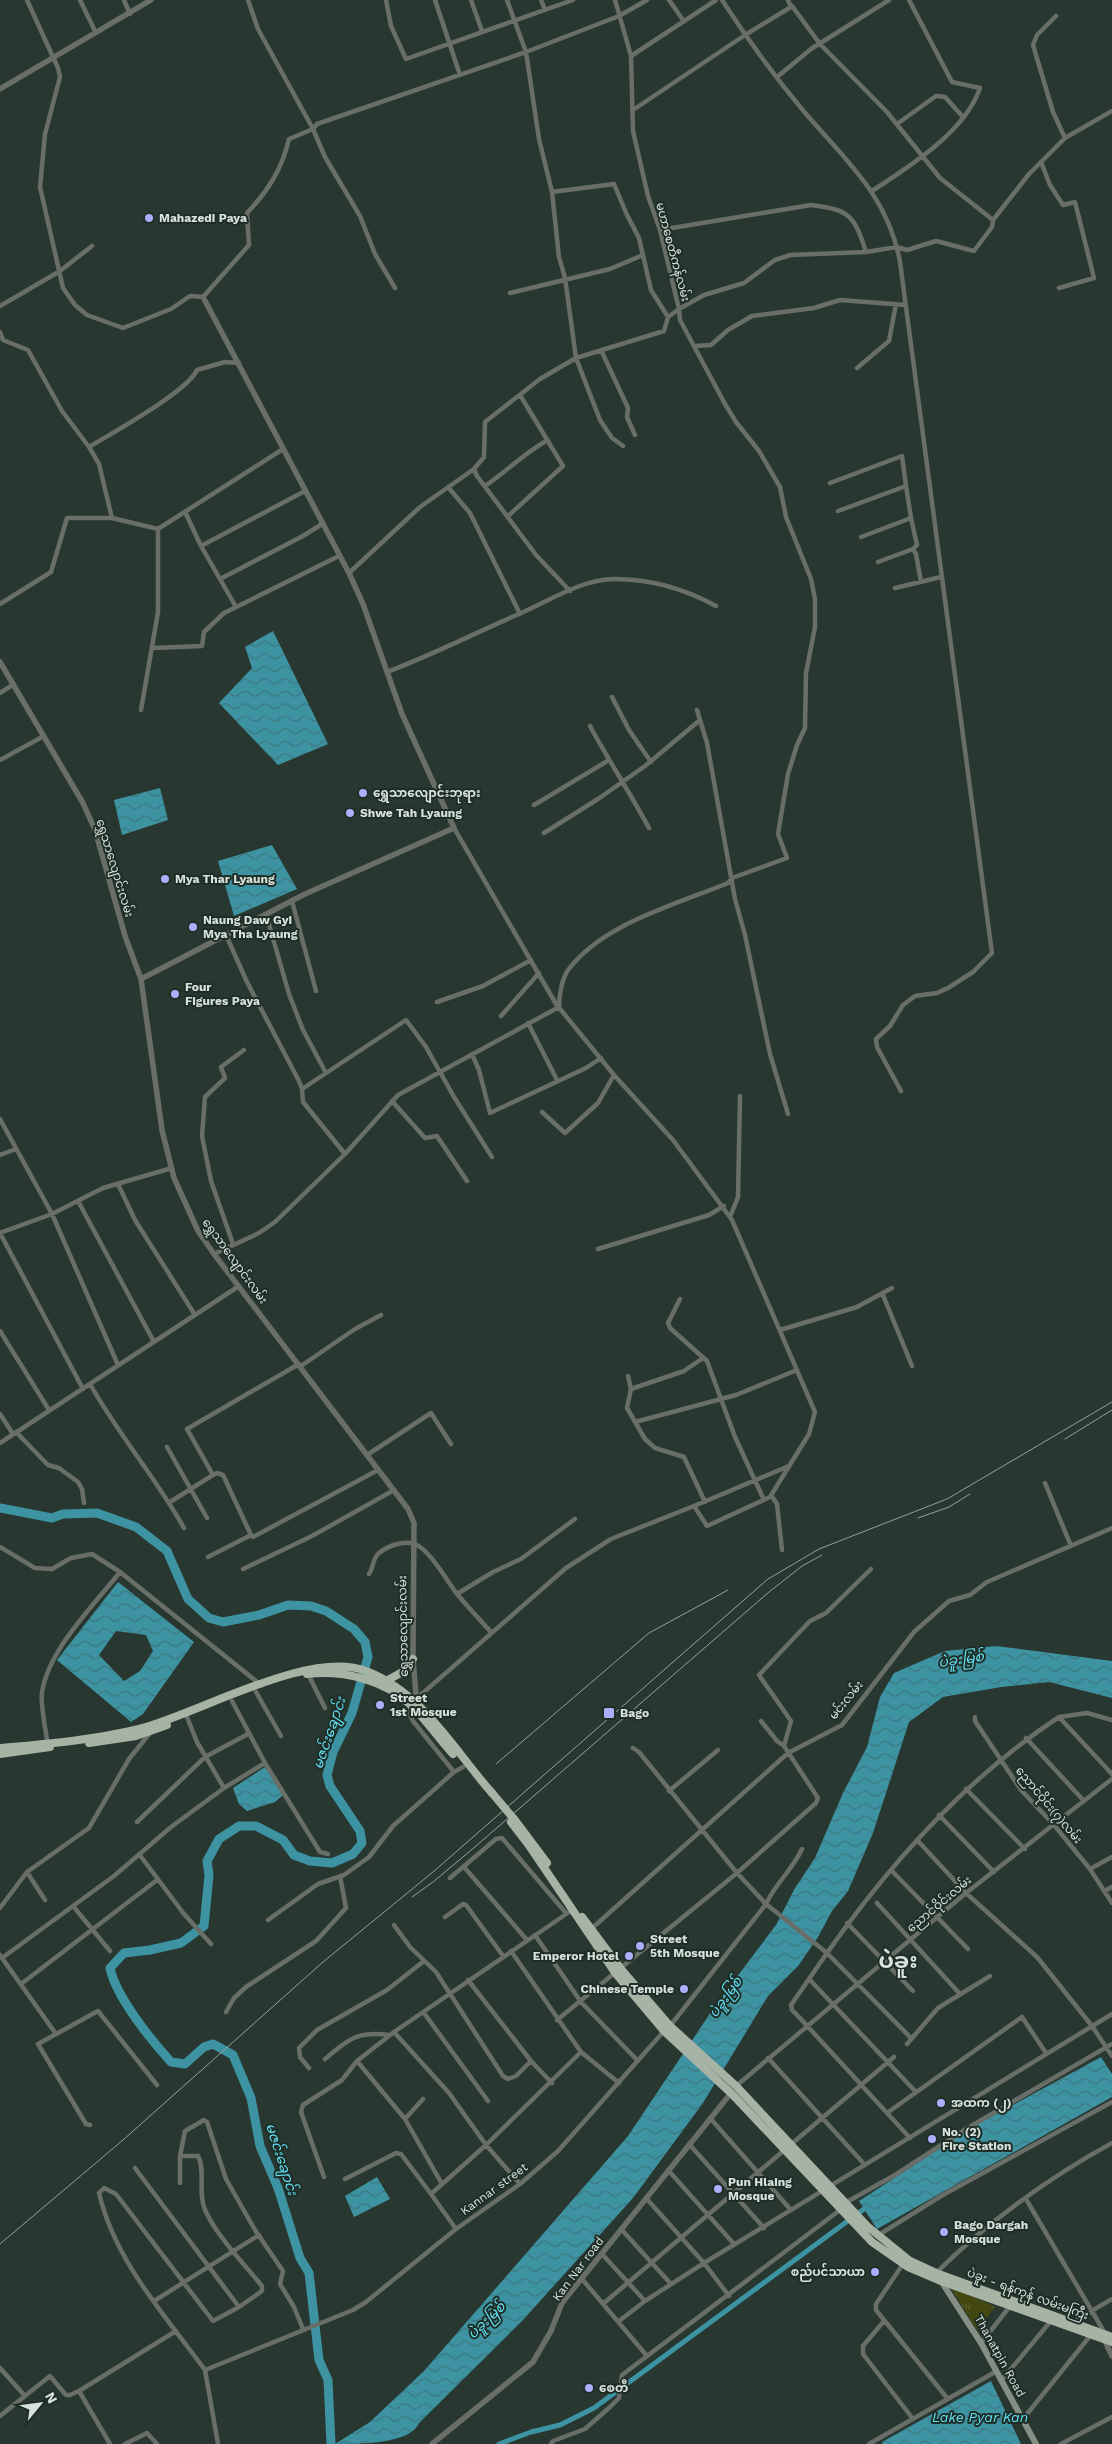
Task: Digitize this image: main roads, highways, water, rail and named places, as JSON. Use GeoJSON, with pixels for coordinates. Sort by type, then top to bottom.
{"type":"FeatureCollection","features":[{"type":"Feature","properties":{"kind":"highway"},"geometry":{"type":"LineString","coordinates":[[386,1682],[406,1670],[412,1659]]}},
{"type":"Feature","properties":{"kind":"highway"},"geometry":{"type":"LineString","coordinates":[[0,1748],[121,1738],[153,1730],[186,1715],[306,1669],[347,1670],[386,1682],[414,1703],[512,1820],[532,1840],[589,1930],[618,1971],[670,2032],[732,2088],[864,2229]]}},
{"type":"Feature","properties":{"kind":"highway"},"geometry":{"type":"LineString","coordinates":[[0,1754],[132,1730],[232,1701],[258,1688],[308,1674],[347,1670]]}},
{"type":"Feature","properties":{"kind":"highway"},"geometry":{"type":"LineString","coordinates":[[364,1674],[400,1697],[414,1703],[463,1767],[490,1794]]}},
{"type":"Feature","properties":{"kind":"highway"},"geometry":{"type":"LineString","coordinates":[[512,1820],[569,1912],[589,1930]]}},
{"type":"Feature","properties":{"kind":"highway","name":"ပဲခူး - ရန်ကုန် လမ်းမကြီး"},"geometry":{"type":"LineString","coordinates":[[864,2229],[910,2261],[936,2273],[1012,2304],[1050,2322],[1090,2336],[1108,2338]]}},
{"type":"Feature","properties":{"kind":"highway","name":"ပဲခူး - ရန်ကုန် လမ်းမကြီး"},"geometry":{"type":"LineString","coordinates":[[864,2229],[904,2264],[941,2281],[1073,2322],[1108,2338]]}},
{"type":"Feature","properties":{"kind":"main road","name":"Thanatpin Road"},"geometry":{"type":"LineString","coordinates":[[941,2281],[982,2343],[995,2372],[1036,2444]]}},
{"type":"Feature","properties":{"kind":"water"},"geometry":{"type":"Polygon","coordinates":[[[273,631],[328,744],[278,765],[219,703],[252,668],[245,647],[273,631]]]}},
{"type":"Feature","properties":{"kind":"water"},"geometry":{"type":"Polygon","coordinates":[[[160,788],[168,820],[122,835],[114,800],[160,788]]]}},
{"type":"Feature","properties":{"kind":"water"},"geometry":{"type":"Polygon","coordinates":[[[272,845],[297,889],[234,916],[218,861],[272,845]]]}},
{"type":"Feature","properties":{"kind":"water"},"geometry":{"type":"Polygon","coordinates":[[[118,1582],[194,1642],[143,1714],[131,1722],[57,1660],[118,1582]],[[116,1631],[99,1655],[124,1681],[140,1671],[153,1651],[146,1635],[116,1631]]]}},
{"type":"Feature","properties":{"kind":"water","name":"ပဲခူးမြစ်"},"geometry":{"type":"Polygon","coordinates":[[[996,1646],[1112,1661],[1112,1698],[1049,1682],[1001,1687],[943,1697],[909,1722],[873,1833],[848,1891],[832,1911],[818,1937],[798,1966],[768,1996],[703,2103],[633,2198],[522,2321],[414,2430],[395,2439],[358,2444],[335,2444],[370,2422],[424,2371],[628,2136],[715,2006],[776,1925],[795,1888],[815,1858],[843,1793],[867,1747],[880,1697],[894,1673],[945,1651],[996,1646]]]}},
{"type":"Feature","properties":{"kind":"water"},"geometry":{"type":"Polygon","coordinates":[[[265,1767],[283,1795],[275,1802],[247,1811],[239,1804],[233,1788],[265,1767]]]}},
{"type":"Feature","properties":{"kind":"water"},"geometry":{"type":"Polygon","coordinates":[[[1101,2057],[1112,2074],[1112,2097],[877,2229],[859,2201],[976,2125],[1101,2057]]]}},
{"type":"Feature","properties":{"kind":"water"},"geometry":{"type":"Polygon","coordinates":[[[377,2177],[390,2199],[354,2217],[345,2196],[377,2177]]]}},
{"type":"Feature","properties":{"kind":"water","name":"Lake Pyar Kan"},"geometry":{"type":"Polygon","coordinates":[[[991,2381],[1021,2444],[883,2444],[882,2442],[991,2381]]]}},
{"type":"Feature","properties":{"kind":"waterway","name":"မဇင်းချောင်း"},"geometry":{"type":"LineString","coordinates":[[0,1508],[52,1518],[63,1514],[97,1513],[136,1527],[167,1551],[188,1599],[209,1618],[223,1622],[259,1615],[288,1605],[311,1606],[326,1611],[354,1629],[365,1642],[368,1657],[352,1713],[333,1752],[327,1775],[330,1786],[360,1831],[362,1843],[353,1854],[332,1863],[310,1861],[294,1855],[283,1840],[256,1826],[239,1826],[219,1839],[207,1861],[209,1875],[204,1926],[181,1943],[150,1950],[124,1953],[110,1968],[119,1992],[127,2005],[144,2030],[171,2062],[185,2064],[204,2047],[213,2044],[233,2055],[251,2098],[260,2146],[278,2188],[300,2258],[309,2273],[319,2360],[328,2380],[331,2444]]}},
{"type":"Feature","properties":{"kind":"waterway"},"geometry":{"type":"LineString","coordinates":[[499,2444],[531,2432],[560,2425],[594,2408],[864,2209]]}},
{"type":"Feature","properties":{"kind":"railway"},"geometry":{"type":"LineString","coordinates":[[0,2244],[123,2140],[323,1962],[433,1872],[768,1579],[819,1549],[947,1499],[1112,1402]]}},
{"type":"Feature","properties":{"kind":"railway"},"geometry":{"type":"LineString","coordinates":[[1065,1439],[1112,1410]]}},
{"type":"Feature","properties":{"kind":"railway"},"geometry":{"type":"LineString","coordinates":[[918,1518],[949,1507],[970,1494]]}},
{"type":"Feature","properties":{"kind":"railway"},"geometry":{"type":"LineString","coordinates":[[412,1897],[476,1846],[769,1592],[802,1566],[822,1555]]}},
{"type":"Feature","properties":{"kind":"railway"},"geometry":{"type":"LineString","coordinates":[[496,1764],[649,1633],[728,1590]]}},
{"type":"Feature","properties":{"kind":"place","name":"Mahazedi Paya"},"geometry":{"type":"Point","coordinates":[149,218]}},
{"type":"Feature","properties":{"kind":"place","name":"ရွှေသာလျောင်းဘုရား"},"geometry":{"type":"Point","coordinates":[363,793]}},
{"type":"Feature","properties":{"kind":"place","name":"Shwe Tah Lyaung"},"geometry":{"type":"Point","coordinates":[350,813]}},
{"type":"Feature","properties":{"kind":"place","name":"Mya Thar Lyaung"},"geometry":{"type":"Point","coordinates":[165,879]}},
{"type":"Feature","properties":{"kind":"place","name":"Naung Daw Gyi Mya Tha Lyaung"},"geometry":{"type":"Point","coordinates":[193,927]}},
{"type":"Feature","properties":{"kind":"place","name":"Four Figures Paya"},"geometry":{"type":"Point","coordinates":[175,994]}},
{"type":"Feature","properties":{"kind":"place","name":"Street 1st Mosque"},"geometry":{"type":"Point","coordinates":[380,1705]}},
{"type":"Feature","properties":{"kind":"place","name":"Bago"},"geometry":{"type":"Point","coordinates":[609,1713]}},
{"type":"Feature","properties":{"kind":"place","name":"Street 5th Mosque"},"geometry":{"type":"Point","coordinates":[640,1946]}},
{"type":"Feature","properties":{"kind":"place","name":"Emperor Hotel"},"geometry":{"type":"Point","coordinates":[629,1956]}},
{"type":"Feature","properties":{"kind":"place","name":"Chinese Temple"},"geometry":{"type":"Point","coordinates":[684,1989]}},
{"type":"Feature","properties":{"kind":"place","name":"အထက (၂)"},"geometry":{"type":"Point","coordinates":[941,2103]}},
{"type":"Feature","properties":{"kind":"place","name":"No. (2) Fire Station"},"geometry":{"type":"Point","coordinates":[932,2139]}},
{"type":"Feature","properties":{"kind":"place","name":"Pun Hlaing Mosque"},"geometry":{"type":"Point","coordinates":[718,2189]}},
{"type":"Feature","properties":{"kind":"place","name":"Bago Dargah Mosque"},"geometry":{"type":"Point","coordinates":[944,2232]}},
{"type":"Feature","properties":{"kind":"place","name":"စည်ပင်သာယာ"},"geometry":{"type":"Point","coordinates":[875,2272]}},
{"type":"Feature","properties":{"kind":"place","name":"စေတီ"},"geometry":{"type":"Point","coordinates":[589,2388]}},
{"type":"Feature","properties":{"kind":"district","name":"ပဲခူး"},"geometry":{"type":"Point","coordinates":[898,1960]}}]}
